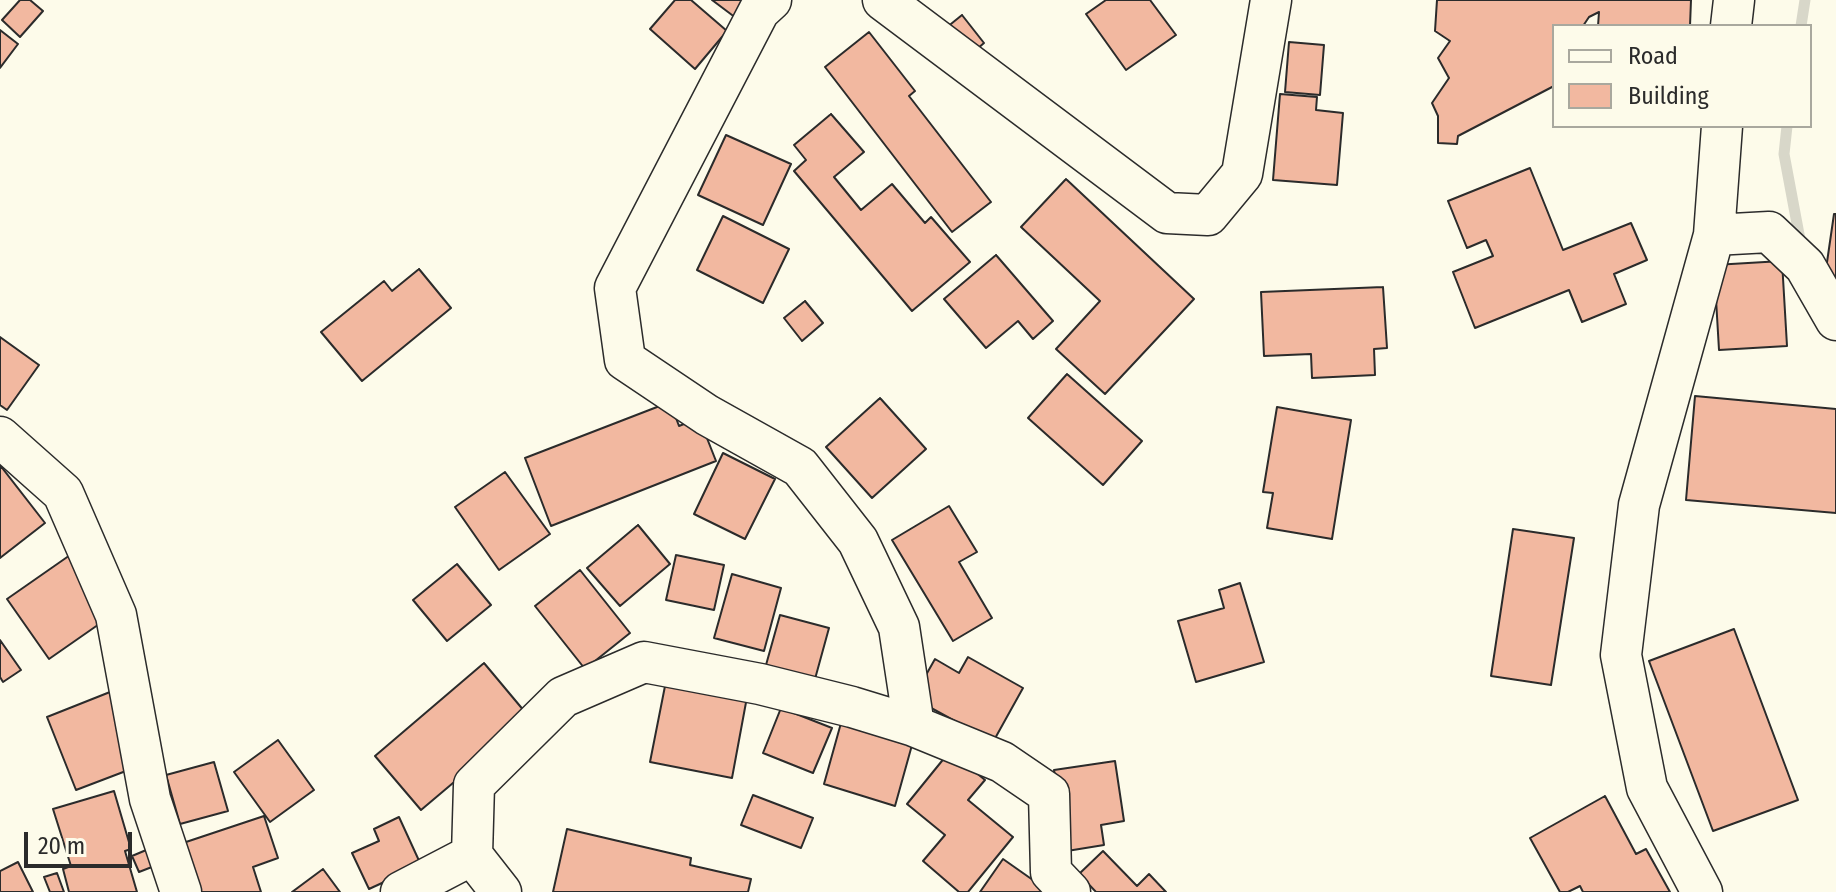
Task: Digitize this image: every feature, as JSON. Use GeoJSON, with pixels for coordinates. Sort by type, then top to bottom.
{"type":"FeatureCollection","features":[{"type":"Feature","properties":{"kind":"street"},"geometry":{"type":"LineString","coordinates":[[771,0],[759,11],[615,288],[625,360],[707,415],[800,467],[858,541],[899,627],[914,726]]}},
{"type":"Feature","properties":{"kind":"street"},"geometry":{"type":"LineString","coordinates":[[883,0],[1167,213],[1208,215],[1242,174],[1271,0]]}},
{"type":"Feature","properties":{"kind":"street"},"geometry":{"type":"LineString","coordinates":[[1731,24],[1734,0]]}},
{"type":"Feature","properties":{"kind":"street"},"geometry":{"type":"LineString","coordinates":[[1702,892],[1647,788],[1621,655],[1639,505],[1714,235],[1722,128]]}},
{"type":"Feature","properties":{"kind":"street"},"geometry":{"type":"LineString","coordinates":[[1714,235],[1769,232],[1805,266],[1836,320]]}},
{"type":"Feature","properties":{"kind":"street"},"geometry":{"type":"LineString","coordinates":[[0,437],[63,493],[116,615],[150,799],[181,892]]}},
{"type":"Feature","properties":{"kind":"street"},"geometry":{"type":"LineString","coordinates":[[501,892],[472,855],[474,785],[563,697],[644,662],[760,684],[852,707],[914,726],[1002,762],[1049,794],[1051,872],[1070,892]]}},
{"type":"Feature","properties":{"kind":"street"},"geometry":{"type":"LineString","coordinates":[[401,892],[472,855]]}},
{"type":"Feature","properties":{"kind":"building"},"geometry":{"type":"Polygon","coordinates":[[[20,0],[30,0],[43,11],[20,37],[2,20],[20,0]]]}},
{"type":"Feature","properties":{"kind":"building"},"geometry":{"type":"Polygon","coordinates":[[[675,0],[691,0],[727,31],[695,69],[650,29],[675,0]]]}},
{"type":"Feature","properties":{"kind":"building"},"geometry":{"type":"Polygon","coordinates":[[[712,0],[750,0],[736,18],[712,0]]]}},
{"type":"Feature","properties":{"kind":"building"},"geometry":{"type":"Polygon","coordinates":[[[1106,0],[1150,0],[1176,35],[1126,70],[1086,14],[1106,0]]]}},
{"type":"Feature","properties":{"kind":"building"},"geometry":{"type":"Polygon","coordinates":[[[1437,0],[1691,0],[1690,24],[1598,24],[1599,12],[1589,17],[1584,24],[1552,24],[1552,87],[1458,136],[1457,144],[1438,143],[1438,116],[1432,103],[1449,78],[1438,58],[1450,41],[1435,31],[1437,0]]]}},
{"type":"Feature","properties":{"kind":"building"},"geometry":{"type":"Polygon","coordinates":[[[962,15],[984,43],[969,56],[946,28],[962,15]]]}},
{"type":"Feature","properties":{"kind":"building"},"geometry":{"type":"Polygon","coordinates":[[[0,30],[18,44],[0,68],[0,30]]]}},
{"type":"Feature","properties":{"kind":"building"},"geometry":{"type":"Polygon","coordinates":[[[869,32],[915,91],[909,96],[991,202],[952,232],[825,67],[869,32]]]}},
{"type":"Feature","properties":{"kind":"building"},"geometry":{"type":"Polygon","coordinates":[[[1289,42],[1324,45],[1320,95],[1285,92],[1289,42]]]}},
{"type":"Feature","properties":{"kind":"building"},"geometry":{"type":"Polygon","coordinates":[[[1280,94],[1317,97],[1316,110],[1343,113],[1337,185],[1273,180],[1280,94]]]}},
{"type":"Feature","properties":{"kind":"building"},"geometry":{"type":"Polygon","coordinates":[[[831,114],[864,152],[834,177],[861,210],[892,184],[925,223],[931,217],[970,262],[912,311],[794,171],[806,160],[794,145],[831,114]]]}},
{"type":"Feature","properties":{"kind":"building"},"geometry":{"type":"Polygon","coordinates":[[[726,135],[791,164],[763,225],[698,195],[726,135]]]}},
{"type":"Feature","properties":{"kind":"building"},"geometry":{"type":"Polygon","coordinates":[[[1530,168],[1563,250],[1631,223],[1647,260],[1614,274],[1626,304],[1582,322],[1569,290],[1475,328],[1453,272],[1493,256],[1486,240],[1467,248],[1448,201],[1530,168]]]}},
{"type":"Feature","properties":{"kind":"building"},"geometry":{"type":"Polygon","coordinates":[[[1066,179],[1194,299],[1105,394],[1056,349],[1100,301],[1021,227],[1066,179]]]}},
{"type":"Feature","properties":{"kind":"building"},"geometry":{"type":"Polygon","coordinates":[[[1836,214],[1836,277],[1825,276],[1836,214]]]}},
{"type":"Feature","properties":{"kind":"building"},"geometry":{"type":"Polygon","coordinates":[[[723,216],[789,249],[763,303],[697,270],[723,216]]]}},
{"type":"Feature","properties":{"kind":"building"},"geometry":{"type":"Polygon","coordinates":[[[996,255],[1053,321],[1033,339],[1018,321],[986,348],[944,299],[996,255]]]}},
{"type":"Feature","properties":{"kind":"building"},"geometry":{"type":"Polygon","coordinates":[[[1782,261],[1787,346],[1719,350],[1714,265],[1782,261]]]}},
{"type":"Feature","properties":{"kind":"building"},"geometry":{"type":"Polygon","coordinates":[[[419,269],[451,308],[362,381],[321,332],[384,281],[392,291],[419,269]]]}},
{"type":"Feature","properties":{"kind":"building"},"geometry":{"type":"Polygon","coordinates":[[[1383,287],[1387,348],[1374,349],[1375,375],[1312,378],[1311,354],[1264,356],[1261,292],[1383,287]]]}},
{"type":"Feature","properties":{"kind":"building"},"geometry":{"type":"Polygon","coordinates":[[[805,301],[823,323],[802,341],[784,318],[805,301]]]}},
{"type":"Feature","properties":{"kind":"building"},"geometry":{"type":"Polygon","coordinates":[[[0,337],[39,365],[7,410],[0,405],[0,337]]]}},
{"type":"Feature","properties":{"kind":"building"},"geometry":{"type":"Polygon","coordinates":[[[1067,374],[1142,441],[1103,485],[1028,418],[1067,374]]]}},
{"type":"Feature","properties":{"kind":"building"},"geometry":{"type":"Polygon","coordinates":[[[1695,396],[1836,409],[1836,513],[1686,500],[1695,396]]]}},
{"type":"Feature","properties":{"kind":"building"},"geometry":{"type":"Polygon","coordinates":[[[880,398],[926,449],[872,498],[826,447],[880,398]]]}},
{"type":"Feature","properties":{"kind":"building"},"geometry":{"type":"Polygon","coordinates":[[[670,402],[679,426],[699,418],[716,461],[551,526],[525,458],[670,402]]]}},
{"type":"Feature","properties":{"kind":"building"},"geometry":{"type":"Polygon","coordinates":[[[1277,407],[1351,420],[1332,539],[1267,528],[1273,493],[1263,492],[1277,407]]]}},
{"type":"Feature","properties":{"kind":"building"},"geometry":{"type":"Polygon","coordinates":[[[723,453],[775,479],[745,539],[694,514],[723,453]]]}},
{"type":"Feature","properties":{"kind":"building"},"geometry":{"type":"Polygon","coordinates":[[[0,465],[45,523],[0,558],[0,465]]]}},
{"type":"Feature","properties":{"kind":"building"},"geometry":{"type":"Polygon","coordinates":[[[505,472],[550,534],[499,570],[455,507],[505,472]]]}},
{"type":"Feature","properties":{"kind":"building"},"geometry":{"type":"Polygon","coordinates":[[[949,506],[977,552],[959,562],[992,618],[953,641],[892,540],[949,506]]]}},
{"type":"Feature","properties":{"kind":"building"},"geometry":{"type":"Polygon","coordinates":[[[638,525],[670,564],[620,606],[587,568],[638,525]]]}},
{"type":"Feature","properties":{"kind":"building"},"geometry":{"type":"Polygon","coordinates":[[[1513,529],[1574,538],[1551,685],[1491,676],[1513,529]]]}},
{"type":"Feature","properties":{"kind":"building"},"geometry":{"type":"Polygon","coordinates":[[[73,553],[115,613],[49,659],[7,599],[73,553]]]}},
{"type":"Feature","properties":{"kind":"building"},"geometry":{"type":"Polygon","coordinates":[[[676,555],[724,565],[714,610],[666,600],[676,555]]]}},
{"type":"Feature","properties":{"kind":"building"},"geometry":{"type":"Polygon","coordinates":[[[457,564],[491,605],[447,641],[413,600],[457,564]]]}},
{"type":"Feature","properties":{"kind":"building"},"geometry":{"type":"Polygon","coordinates":[[[580,570],[630,633],[585,669],[535,606],[580,570]]]}},
{"type":"Feature","properties":{"kind":"building"},"geometry":{"type":"Polygon","coordinates":[[[732,574],[781,588],[764,651],[714,638],[732,574]]]}},
{"type":"Feature","properties":{"kind":"building"},"geometry":{"type":"Polygon","coordinates":[[[1240,583],[1264,662],[1196,682],[1178,621],[1224,608],[1219,590],[1240,583]]]}},
{"type":"Feature","properties":{"kind":"building"},"geometry":{"type":"Polygon","coordinates":[[[780,615],[829,628],[815,679],[766,665],[780,615]]]}},
{"type":"Feature","properties":{"kind":"building"},"geometry":{"type":"Polygon","coordinates":[[[1734,629],[1798,800],[1713,831],[1649,661],[1734,629]]]}},
{"type":"Feature","properties":{"kind":"building"},"geometry":{"type":"Polygon","coordinates":[[[0,640],[21,670],[3,682],[0,677],[0,640]]]}},
{"type":"Feature","properties":{"kind":"building"},"geometry":{"type":"Polygon","coordinates":[[[968,657],[1023,688],[993,742],[913,698],[935,659],[959,673],[968,657]]]}},
{"type":"Feature","properties":{"kind":"building"},"geometry":{"type":"Polygon","coordinates":[[[484,663],[530,718],[421,810],[375,756],[484,663]]]}},
{"type":"Feature","properties":{"kind":"building"},"geometry":{"type":"Polygon","coordinates":[[[666,681],[747,697],[732,778],[650,762],[666,681]]]}},
{"type":"Feature","properties":{"kind":"building"},"geometry":{"type":"Polygon","coordinates":[[[110,692],[139,766],[76,790],[47,717],[110,692]]]}},
{"type":"Feature","properties":{"kind":"building"},"geometry":{"type":"Polygon","coordinates":[[[781,708],[832,728],[813,773],[763,753],[781,708]]]}},
{"type":"Feature","properties":{"kind":"building"},"geometry":{"type":"Polygon","coordinates":[[[841,723],[912,745],[895,806],[824,784],[841,723]]]}},
{"type":"Feature","properties":{"kind":"building"},"geometry":{"type":"Polygon","coordinates":[[[278,740],[314,790],[270,822],[234,772],[278,740]]]}},
{"type":"Feature","properties":{"kind":"building"},"geometry":{"type":"Polygon","coordinates":[[[950,751],[985,780],[968,800],[1013,837],[968,892],[959,892],[923,861],[945,835],[907,804],[950,751]]]}},
{"type":"Feature","properties":{"kind":"building"},"geometry":{"type":"Polygon","coordinates":[[[1115,761],[1124,821],[1101,825],[1104,845],[1067,851],[1054,770],[1115,761]]]}},
{"type":"Feature","properties":{"kind":"building"},"geometry":{"type":"Polygon","coordinates":[[[214,762],[228,811],[180,824],[166,775],[214,762]]]}},
{"type":"Feature","properties":{"kind":"building"},"geometry":{"type":"Polygon","coordinates":[[[114,791],[131,849],[125,851],[137,892],[69,892],[63,869],[71,866],[53,809],[114,791]]]}},
{"type":"Feature","properties":{"kind":"building"},"geometry":{"type":"Polygon","coordinates":[[[753,795],[813,818],[801,848],[741,825],[753,795]]]}},
{"type":"Feature","properties":{"kind":"building"},"geometry":{"type":"Polygon","coordinates":[[[1605,796],[1636,854],[1646,849],[1670,892],[1583,892],[1580,886],[1560,892],[1530,838],[1605,796]]]}},
{"type":"Feature","properties":{"kind":"building"},"geometry":{"type":"Polygon","coordinates":[[[264,816],[278,858],[253,867],[261,892],[200,892],[183,843],[264,816]]]}},
{"type":"Feature","properties":{"kind":"building"},"geometry":{"type":"Polygon","coordinates":[[[399,817],[421,865],[369,889],[352,853],[379,841],[374,829],[399,817]]]}},
{"type":"Feature","properties":{"kind":"building"},"geometry":{"type":"Polygon","coordinates":[[[567,829],[691,858],[690,865],[751,879],[748,892],[553,892],[567,829]]]}},
{"type":"Feature","properties":{"kind":"building"},"geometry":{"type":"Polygon","coordinates":[[[151,848],[157,865],[139,872],[132,856],[151,848]]]}},
{"type":"Feature","properties":{"kind":"building"},"geometry":{"type":"Polygon","coordinates":[[[1103,851],[1137,886],[1149,874],[1166,892],[1096,892],[1079,874],[1103,851]]]}},
{"type":"Feature","properties":{"kind":"building"},"geometry":{"type":"Polygon","coordinates":[[[1003,859],[1050,892],[980,892],[1003,859]]]}},
{"type":"Feature","properties":{"kind":"building"},"geometry":{"type":"Polygon","coordinates":[[[18,862],[33,892],[0,892],[0,871],[18,862]]]}},
{"type":"Feature","properties":{"kind":"building"},"geometry":{"type":"Polygon","coordinates":[[[323,869],[340,892],[292,892],[323,869]]]}},
{"type":"Feature","properties":{"kind":"building"},"geometry":{"type":"Polygon","coordinates":[[[57,873],[64,892],[50,892],[44,877],[57,873]]]}},
{"type":"Feature","properties":{"kind":"waterway"},"geometry":{"type":"LineString","coordinates":[[1801,24],[1805,0]]}},
{"type":"Feature","properties":{"kind":"waterway"},"geometry":{"type":"LineString","coordinates":[[1787,128],[1784,154],[1801,245]]}}]}
